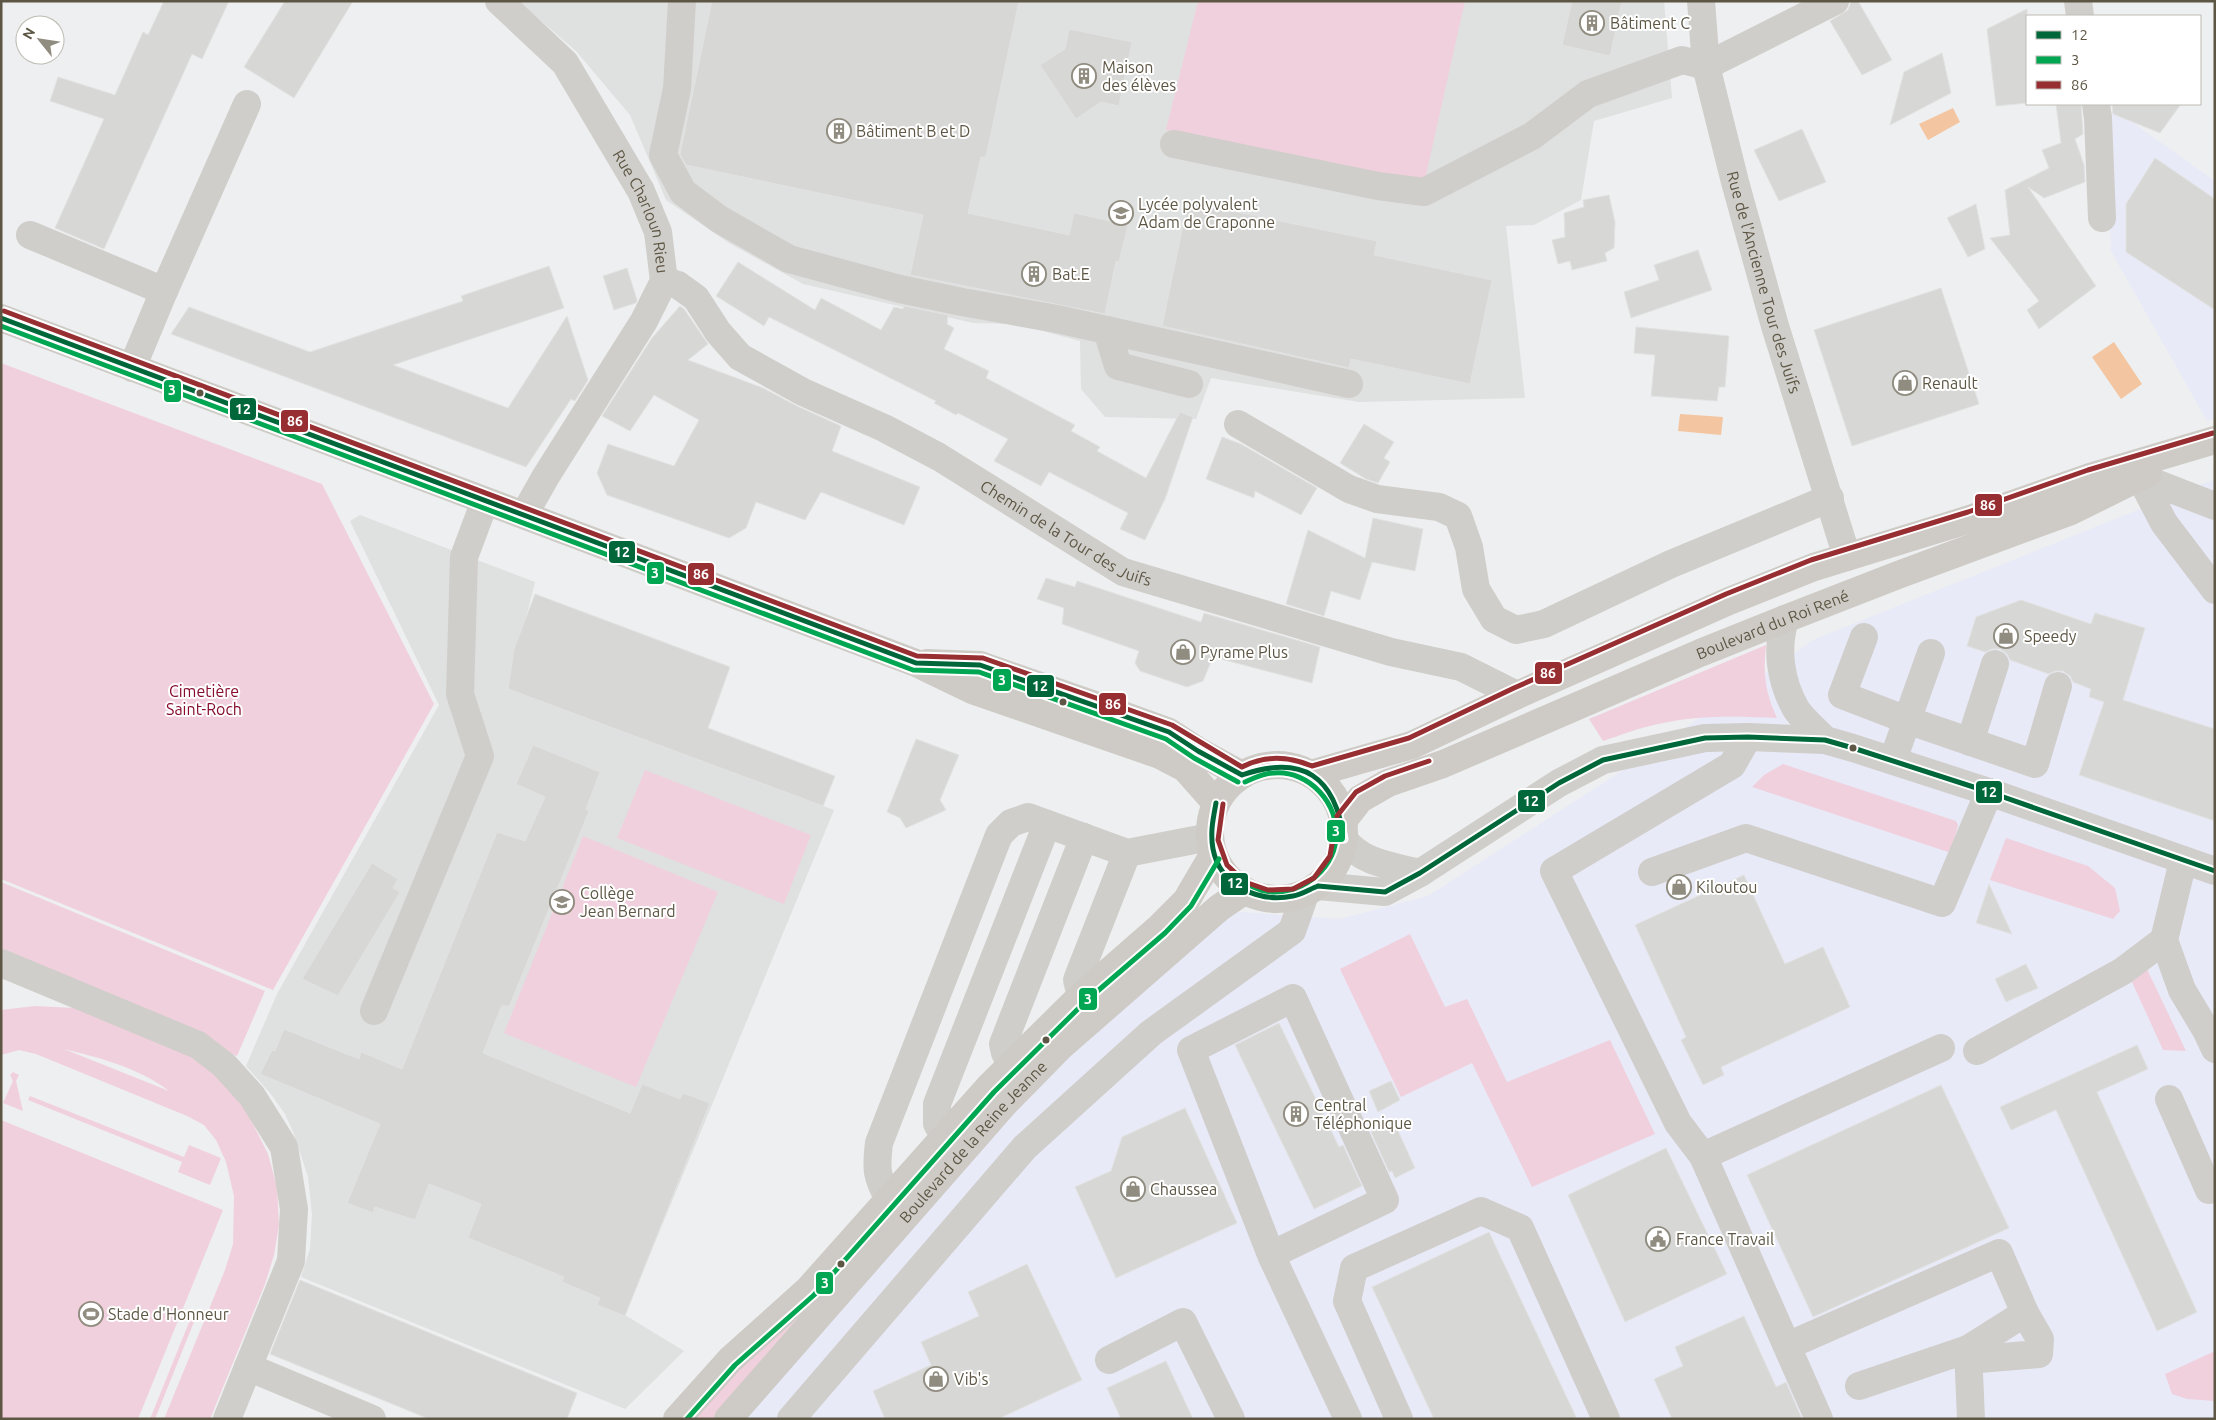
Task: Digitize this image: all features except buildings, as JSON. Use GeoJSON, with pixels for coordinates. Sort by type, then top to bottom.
{"type":"FeatureCollection","features":[{"type":"Feature","properties":{"kind":"main road"},"geometry":{"type":"LineString","coordinates":[[1,318],[916,663],[972,690],[1160,755],[1185,768],[1216,803]]}},
{"type":"Feature","properties":{"kind":"main road","name":"Boulevard du Roi René"},"geometry":{"type":"LineString","coordinates":[[1311,774],[1412,745],[1517,695],[1729,601],[1814,567],[1970,520],[2090,477],[2213,441]]}},
{"type":"Feature","properties":{"kind":"main road","name":"Boulevard du Roi René"},"geometry":{"type":"LineString","coordinates":[[1343,830],[1360,799],[1388,783],[1443,764],[1700,653],[1898,574],[2071,512],[2213,441]]}},
{"type":"Feature","properties":{"kind":"main road"},"geometry":{"type":"LineString","coordinates":[[916,663],[980,665],[989,668],[1169,732],[1198,751],[1242,775]]}},
{"type":"Feature","properties":{"kind":"main road"},"geometry":{"type":"LineString","coordinates":[[1276,765],[1295,767],[1311,774],[1326,786],[1337,802],[1343,830],[1339,856],[1331,873],[1311,890],[1285,899],[1264,899],[1244,891],[1231,882],[1220,869],[1211,846],[1210,820],[1216,803],[1227,787],[1242,775],[1258,767],[1276,765]]}},
{"type":"Feature","properties":{"kind":"main road","name":"Boulevard de la Reine Jeanne"},"geometry":{"type":"LineString","coordinates":[[677,1419],[730,1360],[808,1290],[1012,1064],[1081,996],[1160,927],[1186,901],[1211,846]]}},
{"type":"Feature","properties":{"kind":"main road","name":"Boulevard de la Reine Jeanne"},"geometry":{"type":"LineString","coordinates":[[728,1419],[1004,1104],[1061,1046],[1219,908],[1244,891]]}},
{"type":"Feature","properties":{"kind":"street","name":"Rue Charloun Rieu"},"geometry":{"type":"LineString","coordinates":[[499,1],[565,63],[636,183],[658,232],[664,281],[644,321],[546,476],[524,515]]}},
{"type":"Feature","properties":{"kind":"street"},"geometry":{"type":"LineString","coordinates":[[682,1],[677,89],[663,155],[683,192],[719,219],[789,259],[900,289],[1107,330],[1350,384]]}},
{"type":"Feature","properties":{"kind":"street","name":"Rue de l'Ancienne Tour des Juifs"},"geometry":{"type":"LineString","coordinates":[[1701,1],[1706,66],[1775,326],[1847,557]]}},
{"type":"Feature","properties":{"kind":"street"},"geometry":{"type":"LineString","coordinates":[[1174,144],[1378,186],[1424,192],[1532,136],[1588,94],[1682,60],[1706,66],[1835,1]]}},
{"type":"Feature","properties":{"kind":"street"},"geometry":{"type":"LineString","coordinates":[[2078,1],[2080,15]]}},
{"type":"Feature","properties":{"kind":"street"},"geometry":{"type":"LineString","coordinates":[[132,368],[247,104]]}},
{"type":"Feature","properties":{"kind":"street"},"geometry":{"type":"LineString","coordinates":[[2096,105],[2102,218]]}},
{"type":"Feature","properties":{"kind":"street"},"geometry":{"type":"LineString","coordinates":[[30,235],[164,291]]}},
{"type":"Feature","properties":{"kind":"street","name":"Chemin de la Tour des Juifs"},"geometry":{"type":"LineString","coordinates":[[664,281],[678,285],[696,298],[718,332],[740,356],[803,392],[884,428],[940,458],[1123,572],[1391,652],[1461,666],[1517,695]]}},
{"type":"Feature","properties":{"kind":"street"},"geometry":{"type":"LineString","coordinates":[[1107,330],[1118,366],[1189,384]]}},
{"type":"Feature","properties":{"kind":"street"},"geometry":{"type":"LineString","coordinates":[[1238,424],[1349,489],[1377,500],[1439,507],[1458,516],[1469,547],[1476,589],[1494,619],[1516,630],[1544,624],[1671,564],[1830,498]]}},
{"type":"Feature","properties":{"kind":"street"},"geometry":{"type":"LineString","coordinates":[[2140,477],[2215,506]]}},
{"type":"Feature","properties":{"kind":"street"},"geometry":{"type":"LineString","coordinates":[[2140,477],[2164,523],[2215,590]]}},
{"type":"Feature","properties":{"kind":"street"},"geometry":{"type":"LineString","coordinates":[[374,1011],[480,756],[460,694],[464,556],[485,501]]}},
{"type":"Feature","properties":{"kind":"street"},"geometry":{"type":"LineString","coordinates":[[1786,619],[1780,636],[1782,677],[1797,710],[1825,740]]}},
{"type":"Feature","properties":{"kind":"street"},"geometry":{"type":"LineString","coordinates":[[1864,637],[1842,696],[2035,764],[2058,686]]}},
{"type":"Feature","properties":{"kind":"street"},"geometry":{"type":"LineString","coordinates":[[1892,760],[1932,653]]}},
{"type":"Feature","properties":{"kind":"street"},"geometry":{"type":"LineString","coordinates":[[1970,742],[1995,664]]}},
{"type":"Feature","properties":{"kind":"street"},"geometry":{"type":"LineString","coordinates":[[1748,737],[1732,765],[1554,871],[1678,1123],[1703,1156],[1819,1419]]}},
{"type":"Feature","properties":{"kind":"street"},"geometry":{"type":"LineString","coordinates":[[791,1419],[1025,1147],[1151,1033],[1292,931],[1311,890],[1385,892],[1420,873],[1559,783],[1602,760],[1705,738],[1748,737],[1825,740],[1989,792],[2215,871]]}},
{"type":"Feature","properties":{"kind":"street"},"geometry":{"type":"LineString","coordinates":[[1652,872],[1746,838],[1942,903],[1989,792]]}},
{"type":"Feature","properties":{"kind":"street"},"geometry":{"type":"LineString","coordinates":[[889,1199],[879,1181],[876,1167],[880,1143],[999,835],[1011,823],[1028,817],[1127,853],[1211,846]]}},
{"type":"Feature","properties":{"kind":"street"},"geometry":{"type":"LineString","coordinates":[[946,1136],[937,1124],[937,1104],[1048,824]]}},
{"type":"Feature","properties":{"kind":"street"},"geometry":{"type":"LineString","coordinates":[[1343,830],[1352,850],[1371,861],[1420,873]]}},
{"type":"Feature","properties":{"kind":"street"},"geometry":{"type":"LineString","coordinates":[[1012,1064],[1005,1053],[1004,1044],[1084,837]]}},
{"type":"Feature","properties":{"kind":"street"},"geometry":{"type":"LineString","coordinates":[[1081,996],[1077,980],[1127,853]]}},
{"type":"Feature","properties":{"kind":"street"},"geometry":{"type":"LineString","coordinates":[[2183,861],[2164,940],[2182,990],[2212,1035]]}},
{"type":"Feature","properties":{"kind":"street"},"geometry":{"type":"LineString","coordinates":[[1977,1051],[2123,971],[2164,940]]}},
{"type":"Feature","properties":{"kind":"street"},"geometry":{"type":"LineString","coordinates":[[1,963],[198,1045],[224,1065],[252,1096],[284,1147],[294,1209],[291,1261],[227,1419]]}},
{"type":"Feature","properties":{"kind":"street"},"geometry":{"type":"LineString","coordinates":[[1271,1255],[1385,1200],[1293,998],[1190,1050],[1271,1255],[1348,1419]]}},
{"type":"Feature","properties":{"kind":"street"},"geometry":{"type":"LineString","coordinates":[[1703,1156],[1941,1048]]}},
{"type":"Feature","properties":{"kind":"street"},"geometry":{"type":"LineString","coordinates":[[2169,1099],[2209,1190],[2215,1187]]}},
{"type":"Feature","properties":{"kind":"street"},"geometry":{"type":"LineString","coordinates":[[1400,1419],[1347,1301],[1354,1268],[1482,1211],[1520,1228],[1606,1419]]}},
{"type":"Feature","properties":{"kind":"street"},"geometry":{"type":"LineString","coordinates":[[1787,1346],[1999,1253],[2025,1313],[2040,1339],[2039,1354],[1968,1355],[1859,1386]]}},
{"type":"Feature","properties":{"kind":"street"},"geometry":{"type":"LineString","coordinates":[[1968,1355],[2025,1313]]}},
{"type":"Feature","properties":{"kind":"street"},"geometry":{"type":"LineString","coordinates":[[1109,1360],[1183,1322],[1231,1419]]}},
{"type":"Feature","properties":{"kind":"street"},"geometry":{"type":"LineString","coordinates":[[1968,1355],[1971,1419]]}},
{"type":"Feature","properties":{"kind":"street"},"geometry":{"type":"LineString","coordinates":[[248,1366],[372,1419]]}},
{"type":"Feature","properties":{"kind":"shaded area","name":"Lycée polyvalent Adam de Craponne"},"geometry":{"type":"Polygon","coordinates":[[[518,1],[1664,1],[1672,98],[1594,121],[1581,200],[1534,225],[1506,226],[1525,398],[1359,402],[1211,378],[1196,419],[1105,417],[1081,389],[1080,341],[1016,324],[973,323],[803,284],[729,243],[666,200],[630,115],[576,51],[518,1]]]}},
{"type":"Feature","properties":{"kind":"shaded area"},"geometry":{"type":"Polygon","coordinates":[[[1953,108],[1960,122],[1928,140],[1919,124],[1953,108]]]}},
{"type":"Feature","properties":{"kind":"shaded area"},"geometry":{"type":"Polygon","coordinates":[[[2115,110],[2215,181],[2215,418],[2207,421],[2111,251],[2106,117],[2115,110]]]}},
{"type":"Feature","properties":{"kind":"shaded area"},"geometry":{"type":"Polygon","coordinates":[[[2114,342],[2142,384],[2121,399],[2092,357],[2114,342]]]}},
{"type":"Feature","properties":{"kind":"shaded area"},"geometry":{"type":"Polygon","coordinates":[[[1680,414],[1723,417],[1721,435],[1678,431],[1680,414]]]}},
{"type":"Feature","properties":{"kind":"shaded area"},"geometry":{"type":"Polygon","coordinates":[[[2215,479],[2215,1419],[744,1419],[968,1160],[1114,1007],[1226,911],[1339,919],[1428,896],[1617,774],[1815,639],[2215,479]]]}},
{"type":"Feature","properties":{"kind":"shaded area","name":"Collège Jean Bernard"},"geometry":{"type":"Polygon","coordinates":[[[360,515],[535,582],[508,689],[834,810],[625,1315],[684,1351],[625,1409],[301,1277],[310,1249],[312,1214],[308,1177],[294,1134],[285,1114],[270,1093],[246,1066],[277,994],[439,705],[350,521],[360,515]]]}},
{"type":"Feature","properties":{"kind":"green space"},"geometry":{"type":"Polygon","coordinates":[[[1198,1],[1465,1],[1424,184],[1166,130],[1198,1]]]}},
{"type":"Feature","properties":{"kind":"green space","name":"Cimetière Saint-Roch"},"geometry":{"type":"Polygon","coordinates":[[[1,363],[322,484],[434,704],[273,990],[1,879],[1,363]]]}},
{"type":"Feature","properties":{"kind":"green space"},"geometry":{"type":"Polygon","coordinates":[[[1766,645],[1766,683],[1777,718],[1687,719],[1651,726],[1603,741],[1589,719],[1766,645]]]}},
{"type":"Feature","properties":{"kind":"green space"},"geometry":{"type":"Polygon","coordinates":[[[1783,764],[1956,821],[1958,825],[1951,853],[1752,787],[1764,775],[1783,764]]]}},
{"type":"Feature","properties":{"kind":"green space"},"geometry":{"type":"Polygon","coordinates":[[[645,770],[811,835],[784,904],[617,838],[645,770]]]}},
{"type":"Feature","properties":{"kind":"green space"},"geometry":{"type":"Polygon","coordinates":[[[583,836],[718,892],[636,1087],[504,1033],[583,836]]]}},
{"type":"Feature","properties":{"kind":"green space"},"geometry":{"type":"Polygon","coordinates":[[[2006,838],[2088,866],[2115,888],[2120,911],[2113,919],[1990,880],[2006,838]]]}},
{"type":"Feature","properties":{"kind":"green space"},"geometry":{"type":"Polygon","coordinates":[[[1,882],[265,991],[237,1056],[1,958],[1,882]]]}},
{"type":"Feature","properties":{"kind":"green space"},"geometry":{"type":"Polygon","coordinates":[[[1410,934],[1445,1007],[1467,999],[1507,1082],[1610,1040],[1655,1134],[1532,1187],[1472,1063],[1401,1097],[1340,969],[1410,934]]]}},
{"type":"Feature","properties":{"kind":"green space"},"geometry":{"type":"Polygon","coordinates":[[[2146,967],[2186,1051],[2163,1050],[2132,982],[2131,976],[2146,967]]]}},
{"type":"Feature","properties":{"kind":"green space"},"geometry":{"type":"Polygon","coordinates":[[[35,1006],[75,1008],[126,1020],[206,1064],[244,1106],[268,1154],[277,1187],[279,1225],[274,1255],[265,1284],[210,1419],[164,1419],[225,1270],[233,1244],[234,1196],[226,1162],[216,1140],[204,1125],[187,1116],[36,1054],[19,1050],[1,1055],[1,1010],[35,1006]],[[64,1049],[169,1091],[132,1070],[106,1060],[64,1049]]]}},
{"type":"Feature","properties":{"kind":"green space"},"geometry":{"type":"Polygon","coordinates":[[[13,1072],[19,1075],[16,1081],[23,1111],[3,1103],[13,1081],[10,1075],[13,1072]]]}},
{"type":"Feature","properties":{"kind":"green space"},"geometry":{"type":"Polygon","coordinates":[[[30,1096],[184,1157],[189,1145],[221,1158],[210,1185],[178,1172],[182,1162],[28,1100],[30,1096]]]}},
{"type":"Feature","properties":{"kind":"green space","name":"Stade d'Honneur"},"geometry":{"type":"Polygon","coordinates":[[[1,1120],[223,1210],[138,1419],[1,1419],[1,1120]]]}},
{"type":"Feature","properties":{"kind":"green space"},"geometry":{"type":"Polygon","coordinates":[[[911,1185],[718,1419],[688,1419],[911,1185]]]}},
{"type":"Feature","properties":{"kind":"green space"},"geometry":{"type":"Polygon","coordinates":[[[194,1310],[198,1312],[155,1419],[150,1419],[194,1310]]]}},
{"type":"Feature","properties":{"kind":"green space"},"geometry":{"type":"Polygon","coordinates":[[[2215,1351],[2215,1401],[2187,1399],[2172,1394],[2165,1374],[2215,1351]]]}},
{"type":"Feature","properties":{"kind":"transit line","name":"86"},"geometry":{"type":"LineString","coordinates":[[4,311],[917,656],[983,658],[1172,725],[1242,767],[1259,760],[1277,758],[1294,760],[1312,766],[1409,738],[1514,688],[1726,594],[1811,560],[1968,512],[2088,470],[2213,433]]}},
{"type":"Feature","properties":{"kind":"transit line","name":"12"},"geometry":{"type":"LineString","coordinates":[[1,318],[916,663],[980,665],[1169,732],[1198,751],[1242,775]]}},
{"type":"Feature","properties":{"kind":"transit line","name":"3"},"geometry":{"type":"LineString","coordinates":[[1,326],[913,670],[979,672],[1166,739],[1194,758],[1238,782]]}},
{"type":"Feature","properties":{"kind":"transit line","name":"12"},"geometry":{"type":"LineString","coordinates":[[1318,886],[1385,892],[1420,873],[1559,783],[1603,760],[1705,738],[1748,737],[1825,740],[1853,748],[1989,792],[2215,871]]}},
{"type":"Feature","properties":{"kind":"transit line","name":"86"},"geometry":{"type":"LineString","coordinates":[[1337,816],[1356,792],[1385,776],[1429,761]]}},
{"type":"Feature","properties":{"kind":"transit line","name":"12"},"geometry":{"type":"LineString","coordinates":[[1242,775],[1264,769],[1282,767],[1299,769],[1312,776],[1324,786],[1333,799],[1340,817],[1344,839]]}},
{"type":"Feature","properties":{"kind":"transit line","name":"3"},"geometry":{"type":"LineString","coordinates":[[1245,782],[1270,773],[1299,777],[1310,783],[1320,792],[1333,814],[1336,826],[1336,839],[1333,851],[1321,872],[1312,880],[1290,890],[1277,892],[1263,891],[1247,884]]}},
{"type":"Feature","properties":{"kind":"transit line","name":"12"},"geometry":{"type":"LineString","coordinates":[[1216,803],[1212,832],[1213,849],[1217,862],[1232,882],[1255,894],[1280,898],[1296,895],[1318,886]]}},
{"type":"Feature","properties":{"kind":"transit line","name":"86"},"geometry":{"type":"LineString","coordinates":[[1223,804],[1218,840],[1227,865],[1245,882],[1268,890],[1293,889],[1314,878],[1330,856],[1336,820]]}},
{"type":"Feature","properties":{"kind":"transit line","name":"3"},"geometry":{"type":"LineString","coordinates":[[687,1419],[735,1365],[814,1295],[994,1092],[1086,1001],[1165,933],[1191,906],[1219,859]]}},
{"type":"Feature","properties":{"kind":"place","name":"Bâtiment C"},"geometry":{"type":"Point","coordinates":[1592,23]}},
{"type":"Feature","properties":{"kind":"place","name":"Maison des élèves"},"geometry":{"type":"Point","coordinates":[1084,76]}},
{"type":"Feature","properties":{"kind":"place","name":"Bâtiment B et D"},"geometry":{"type":"Point","coordinates":[839,131]}},
{"type":"Feature","properties":{"kind":"place","name":"Lycée polyvalent Adam de Craponne"},"geometry":{"type":"Point","coordinates":[1121,213]}},
{"type":"Feature","properties":{"kind":"place","name":"Bat.E"},"geometry":{"type":"Point","coordinates":[1034,274]}},
{"type":"Feature","properties":{"kind":"place","name":"Renault"},"geometry":{"type":"Point","coordinates":[1905,383]}},
{"type":"Feature","properties":{"kind":"place","name":"Speedy"},"geometry":{"type":"Point","coordinates":[2006,636]}},
{"type":"Feature","properties":{"kind":"place","name":"Pyrame Plus"},"geometry":{"type":"Point","coordinates":[1183,652]}},
{"type":"Feature","properties":{"kind":"place","name":"Kiloutou"},"geometry":{"type":"Point","coordinates":[1679,887]}},
{"type":"Feature","properties":{"kind":"place","name":"Collège Jean Bernard"},"geometry":{"type":"Point","coordinates":[562,902]}},
{"type":"Feature","properties":{"kind":"place","name":"Central Téléphonique"},"geometry":{"type":"Point","coordinates":[1296,1114]}},
{"type":"Feature","properties":{"kind":"place","name":"Chaussea"},"geometry":{"type":"Point","coordinates":[1133,1189]}},
{"type":"Feature","properties":{"kind":"place","name":"France Travail"},"geometry":{"type":"Point","coordinates":[1658,1239]}},
{"type":"Feature","properties":{"kind":"place","name":"Stade d'Honneur"},"geometry":{"type":"Point","coordinates":[91,1314]}},
{"type":"Feature","properties":{"kind":"place","name":"Vib's"},"geometry":{"type":"Point","coordinates":[936,1379]}}]}
